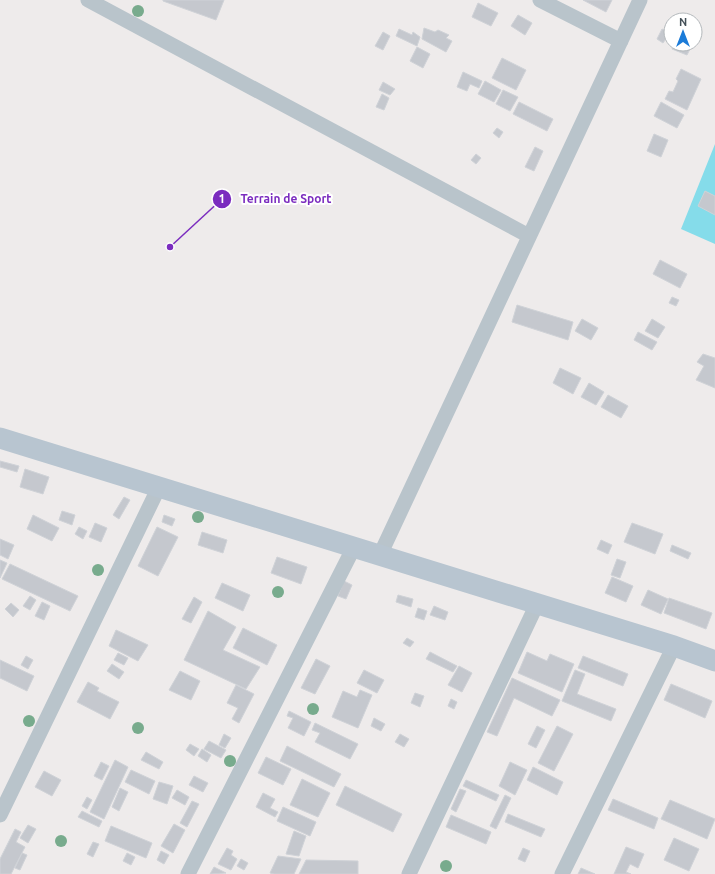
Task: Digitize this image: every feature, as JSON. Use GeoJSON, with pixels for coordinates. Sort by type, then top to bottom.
{"type":"FeatureCollection","features":[{"type":"Feature","properties":{"kind":"main road"},"geometry":{"type":"LineString","coordinates":[[0,438],[674,646],[715,660]]}},
{"type":"Feature","properties":{"kind":"street"},"geometry":{"type":"LineString","coordinates":[[88,0],[529,236]]}},
{"type":"Feature","properties":{"kind":"street"},"geometry":{"type":"LineString","coordinates":[[540,0],[621,41]]}},
{"type":"Feature","properties":{"kind":"street"},"geometry":{"type":"LineString","coordinates":[[380,555],[640,0]]}},
{"type":"Feature","properties":{"kind":"street"},"geometry":{"type":"LineString","coordinates":[[0,815],[159,487]]}},
{"type":"Feature","properties":{"kind":"street"},"geometry":{"type":"LineString","coordinates":[[188,874],[354,547]]}},
{"type":"Feature","properties":{"kind":"street"},"geometry":{"type":"LineString","coordinates":[[409,874],[537,604]]}},
{"type":"Feature","properties":{"kind":"street"},"geometry":{"type":"LineString","coordinates":[[562,874],[674,646]]}},
{"type":"Feature","properties":{"kind":"water"},"geometry":{"type":"Polygon","coordinates":[[[715,144],[715,244],[681,229],[715,144]]]}},
{"type":"Feature","properties":{"kind":"building"},"geometry":{"type":"Polygon","coordinates":[[[163,0],[224,0],[216,20],[163,0]]]}},
{"type":"Feature","properties":{"kind":"building"},"geometry":{"type":"Polygon","coordinates":[[[583,0],[612,0],[606,12],[583,0]]]}},
{"type":"Feature","properties":{"kind":"building"},"geometry":{"type":"Polygon","coordinates":[[[478,3],[498,13],[491,26],[472,17],[478,3]]]}},
{"type":"Feature","properties":{"kind":"building"},"geometry":{"type":"Polygon","coordinates":[[[518,15],[532,23],[525,35],[511,26],[518,15]]]}},
{"type":"Feature","properties":{"kind":"building"},"geometry":{"type":"Polygon","coordinates":[[[424,28],[435,32],[438,30],[449,35],[446,38],[452,41],[446,52],[422,39],[424,28]]]}},
{"type":"Feature","properties":{"kind":"building"},"geometry":{"type":"Polygon","coordinates":[[[399,29],[412,35],[413,32],[420,37],[417,46],[396,36],[399,29]]]}},
{"type":"Feature","properties":{"kind":"building"},"geometry":{"type":"Polygon","coordinates":[[[662,29],[663,30],[663,43],[657,39],[662,29]]]}},
{"type":"Feature","properties":{"kind":"building"},"geometry":{"type":"Polygon","coordinates":[[[383,32],[390,36],[383,50],[375,46],[383,32]]]}},
{"type":"Feature","properties":{"kind":"building"},"geometry":{"type":"Polygon","coordinates":[[[417,47],[430,54],[423,68],[410,61],[417,47]]]}},
{"type":"Feature","properties":{"kind":"building"},"geometry":{"type":"Polygon","coordinates":[[[680,52],[688,52],[687,55],[680,52]]]}},
{"type":"Feature","properties":{"kind":"building"},"geometry":{"type":"Polygon","coordinates":[[[502,58],[526,70],[516,90],[492,78],[502,58]]]}},
{"type":"Feature","properties":{"kind":"building"},"geometry":{"type":"Polygon","coordinates":[[[681,69],[701,79],[687,110],[665,99],[669,91],[673,92],[678,81],[676,79],[681,69]]]}},
{"type":"Feature","properties":{"kind":"building"},"geometry":{"type":"Polygon","coordinates":[[[463,72],[482,81],[479,88],[470,84],[467,91],[457,87],[463,72]]]}},
{"type":"Feature","properties":{"kind":"building"},"geometry":{"type":"Polygon","coordinates":[[[485,81],[501,90],[494,102],[478,94],[485,81]]]}},
{"type":"Feature","properties":{"kind":"building"},"geometry":{"type":"Polygon","coordinates":[[[383,82],[395,89],[390,95],[379,90],[383,82]]]}},
{"type":"Feature","properties":{"kind":"building"},"geometry":{"type":"Polygon","coordinates":[[[503,90],[518,97],[510,111],[496,104],[503,90]]]}},
{"type":"Feature","properties":{"kind":"building"},"geometry":{"type":"Polygon","coordinates":[[[382,94],[389,98],[384,110],[376,107],[382,94]]]}},
{"type":"Feature","properties":{"kind":"building"},"geometry":{"type":"Polygon","coordinates":[[[519,102],[553,119],[547,131],[513,114],[519,102]]]}},
{"type":"Feature","properties":{"kind":"building"},"geometry":{"type":"Polygon","coordinates":[[[661,102],[684,115],[677,128],[654,116],[661,102]]]}},
{"type":"Feature","properties":{"kind":"building"},"geometry":{"type":"Polygon","coordinates":[[[497,128],[503,132],[499,138],[493,133],[497,128]]]}},
{"type":"Feature","properties":{"kind":"building"},"geometry":{"type":"Polygon","coordinates":[[[654,134],[668,140],[661,157],[647,151],[654,134]]]}},
{"type":"Feature","properties":{"kind":"building"},"geometry":{"type":"Polygon","coordinates":[[[535,147],[543,151],[534,171],[525,167],[535,147]]]}},
{"type":"Feature","properties":{"kind":"building"},"geometry":{"type":"Polygon","coordinates":[[[476,154],[481,158],[476,164],[471,160],[476,154]]]}},
{"type":"Feature","properties":{"kind":"building"},"geometry":{"type":"Polygon","coordinates":[[[705,191],[715,196],[715,215],[698,206],[705,191]]]}},
{"type":"Feature","properties":{"kind":"building"},"geometry":{"type":"Polygon","coordinates":[[[660,260],[687,274],[680,288],[653,274],[660,260]]]}},
{"type":"Feature","properties":{"kind":"building"},"geometry":{"type":"Polygon","coordinates":[[[672,297],[679,300],[676,306],[669,303],[672,297]]]}},
{"type":"Feature","properties":{"kind":"building"},"geometry":{"type":"Polygon","coordinates":[[[517,305],[573,322],[568,340],[512,322],[517,305]]]}},
{"type":"Feature","properties":{"kind":"building"},"geometry":{"type":"Polygon","coordinates":[[[582,319],[598,328],[591,340],[575,331],[582,319]]]}},
{"type":"Feature","properties":{"kind":"building"},"geometry":{"type":"Polygon","coordinates":[[[652,319],[665,327],[658,338],[645,331],[652,319]]]}},
{"type":"Feature","properties":{"kind":"building"},"geometry":{"type":"Polygon","coordinates":[[[638,332],[657,342],[652,350],[634,340],[638,332]]]}},
{"type":"Feature","properties":{"kind":"building"},"geometry":{"type":"Polygon","coordinates":[[[703,354],[715,358],[715,388],[696,380],[704,366],[697,362],[703,354]]]}},
{"type":"Feature","properties":{"kind":"building"},"geometry":{"type":"Polygon","coordinates":[[[560,368],[581,378],[573,394],[553,383],[560,368]]]}},
{"type":"Feature","properties":{"kind":"building"},"geometry":{"type":"Polygon","coordinates":[[[589,383],[604,392],[596,405],[581,397],[589,383]]]}},
{"type":"Feature","properties":{"kind":"building"},"geometry":{"type":"Polygon","coordinates":[[[608,395],[628,406],[621,418],[601,407],[608,395]]]}},
{"type":"Feature","properties":{"kind":"building"},"geometry":{"type":"Polygon","coordinates":[[[0,461],[19,466],[17,472],[0,467],[0,461]]]}},
{"type":"Feature","properties":{"kind":"building"},"geometry":{"type":"Polygon","coordinates":[[[25,469],[49,477],[43,494],[20,487],[25,469]]]}},
{"type":"Feature","properties":{"kind":"building"},"geometry":{"type":"Polygon","coordinates":[[[124,497],[130,500],[119,519],[113,515],[124,497]]]}},
{"type":"Feature","properties":{"kind":"building"},"geometry":{"type":"Polygon","coordinates":[[[62,511],[75,515],[72,525],[59,520],[62,511]]]}},
{"type":"Feature","properties":{"kind":"building"},"geometry":{"type":"Polygon","coordinates":[[[33,515],[59,528],[52,541],[27,529],[33,515]]]}},
{"type":"Feature","properties":{"kind":"building"},"geometry":{"type":"Polygon","coordinates":[[[164,515],[175,519],[172,526],[162,522],[164,515]]]}},
{"type":"Feature","properties":{"kind":"building"},"geometry":{"type":"Polygon","coordinates":[[[95,523],[107,528],[101,542],[89,537],[95,523]]]}},
{"type":"Feature","properties":{"kind":"building"},"geometry":{"type":"Polygon","coordinates":[[[632,523],[663,534],[655,554],[624,542],[632,523]]]}},
{"type":"Feature","properties":{"kind":"building"},"geometry":{"type":"Polygon","coordinates":[[[79,527],[87,531],[83,539],[75,534],[79,527]]]}},
{"type":"Feature","properties":{"kind":"building"},"geometry":{"type":"Polygon","coordinates":[[[157,527],[178,537],[158,576],[138,566],[157,527]]]}},
{"type":"Feature","properties":{"kind":"building"},"geometry":{"type":"Polygon","coordinates":[[[202,532],[227,540],[223,553],[198,545],[202,532]]]}},
{"type":"Feature","properties":{"kind":"building"},"geometry":{"type":"Polygon","coordinates":[[[0,539],[14,545],[8,559],[0,555],[0,539]]]}},
{"type":"Feature","properties":{"kind":"building"},"geometry":{"type":"Polygon","coordinates":[[[601,540],[612,545],[608,554],[597,549],[601,540]]]}},
{"type":"Feature","properties":{"kind":"building"},"geometry":{"type":"Polygon","coordinates":[[[672,545],[691,553],[688,559],[670,551],[672,545]]]}},
{"type":"Feature","properties":{"kind":"building"},"geometry":{"type":"Polygon","coordinates":[[[277,557],[307,567],[301,584],[271,573],[277,557]]]}},
{"type":"Feature","properties":{"kind":"building"},"geometry":{"type":"Polygon","coordinates":[[[617,559],[626,562],[620,578],[611,575],[617,559]]]}},
{"type":"Feature","properties":{"kind":"building"},"geometry":{"type":"Polygon","coordinates":[[[0,560],[7,563],[0,578],[0,560]]]}},
{"type":"Feature","properties":{"kind":"building"},"geometry":{"type":"Polygon","coordinates":[[[10,564],[78,596],[70,611],[2,579],[10,564]]]}},
{"type":"Feature","properties":{"kind":"building"},"geometry":{"type":"Polygon","coordinates":[[[612,577],[633,586],[626,602],[605,593],[612,577]]]}},
{"type":"Feature","properties":{"kind":"building"},"geometry":{"type":"Polygon","coordinates":[[[344,581],[352,585],[346,599],[338,596],[344,581]]]}},
{"type":"Feature","properties":{"kind":"building"},"geometry":{"type":"Polygon","coordinates":[[[222,583],[250,595],[243,611],[215,598],[222,583]]]}},
{"type":"Feature","properties":{"kind":"building"},"geometry":{"type":"Polygon","coordinates":[[[648,590],[668,599],[661,614],[641,605],[648,590]]]}},
{"type":"Feature","properties":{"kind":"building"},"geometry":{"type":"Polygon","coordinates":[[[398,595],[413,599],[411,607],[396,602],[398,595]]]}},
{"type":"Feature","properties":{"kind":"building"},"geometry":{"type":"Polygon","coordinates":[[[30,596],[36,600],[30,610],[23,606],[30,596]]]}},
{"type":"Feature","properties":{"kind":"building"},"geometry":{"type":"Polygon","coordinates":[[[194,597],[202,602],[191,623],[182,619],[194,597]]]}},
{"type":"Feature","properties":{"kind":"building"},"geometry":{"type":"Polygon","coordinates":[[[669,598],[712,613],[706,629],[664,613],[669,598]]]}},
{"type":"Feature","properties":{"kind":"building"},"geometry":{"type":"Polygon","coordinates":[[[42,602],[50,606],[44,620],[35,616],[42,602]]]}},
{"type":"Feature","properties":{"kind":"building"},"geometry":{"type":"Polygon","coordinates":[[[11,603],[19,610],[13,617],[5,609],[11,603]]]}},
{"type":"Feature","properties":{"kind":"building"},"geometry":{"type":"Polygon","coordinates":[[[434,606],[448,612],[445,620],[430,615],[434,606]]]}},
{"type":"Feature","properties":{"kind":"building"},"geometry":{"type":"Polygon","coordinates":[[[418,608],[427,611],[424,620],[415,617],[418,608]]]}},
{"type":"Feature","properties":{"kind":"building"},"geometry":{"type":"Polygon","coordinates":[[[208,611],[236,627],[223,650],[260,667],[246,689],[184,660],[208,611]]]}},
{"type":"Feature","properties":{"kind":"building"},"geometry":{"type":"Polygon","coordinates":[[[243,628],[277,645],[267,665],[233,648],[243,628]]]}},
{"type":"Feature","properties":{"kind":"building"},"geometry":{"type":"Polygon","coordinates":[[[116,630],[148,645],[138,661],[109,646],[116,630]]]}},
{"type":"Feature","properties":{"kind":"building"},"geometry":{"type":"Polygon","coordinates":[[[407,638],[414,642],[410,647],[403,643],[407,638]]]}},
{"type":"Feature","properties":{"kind":"building"},"geometry":{"type":"Polygon","coordinates":[[[430,652],[457,666],[453,672],[426,659],[430,652]]]}},
{"type":"Feature","properties":{"kind":"building"},"geometry":{"type":"Polygon","coordinates":[[[527,652],[547,661],[550,654],[574,664],[562,692],[518,673],[527,652]]]}},
{"type":"Feature","properties":{"kind":"building"},"geometry":{"type":"Polygon","coordinates":[[[118,653],[128,658],[124,665],[114,660],[118,653]]]}},
{"type":"Feature","properties":{"kind":"building"},"geometry":{"type":"Polygon","coordinates":[[[26,656],[33,660],[28,669],[21,665],[26,656]]]}},
{"type":"Feature","properties":{"kind":"building"},"geometry":{"type":"Polygon","coordinates":[[[583,656],[628,674],[623,686],[578,668],[583,656]]]}},
{"type":"Feature","properties":{"kind":"building"},"geometry":{"type":"Polygon","coordinates":[[[316,659],[330,666],[315,694],[301,688],[316,659]]]}},
{"type":"Feature","properties":{"kind":"building"},"geometry":{"type":"Polygon","coordinates":[[[0,660],[34,676],[27,691],[0,678],[0,660]]]}},
{"type":"Feature","properties":{"kind":"building"},"geometry":{"type":"Polygon","coordinates":[[[112,664],[124,672],[119,679],[107,671],[112,664]]]}},
{"type":"Feature","properties":{"kind":"building"},"geometry":{"type":"Polygon","coordinates":[[[459,666],[472,673],[462,692],[448,685],[459,666]]]}},
{"type":"Feature","properties":{"kind":"building"},"geometry":{"type":"Polygon","coordinates":[[[364,670],[384,680],[377,693],[357,683],[364,670]]]}},
{"type":"Feature","properties":{"kind":"building"},"geometry":{"type":"Polygon","coordinates":[[[575,670],[585,674],[577,694],[616,709],[611,721],[562,701],[575,670]]]}},
{"type":"Feature","properties":{"kind":"building"},"geometry":{"type":"Polygon","coordinates":[[[180,671],[200,681],[191,700],[169,690],[180,671]]]}},
{"type":"Feature","properties":{"kind":"building"},"geometry":{"type":"Polygon","coordinates":[[[512,678],[560,700],[552,716],[514,698],[497,736],[487,732],[512,678]]]}},
{"type":"Feature","properties":{"kind":"building"},"geometry":{"type":"Polygon","coordinates":[[[88,682],[99,688],[97,691],[119,702],[110,719],[77,702],[88,682]]]}},
{"type":"Feature","properties":{"kind":"building"},"geometry":{"type":"Polygon","coordinates":[[[671,684],[712,701],[705,718],[664,700],[671,684]]]}},
{"type":"Feature","properties":{"kind":"building"},"geometry":{"type":"Polygon","coordinates":[[[236,685],[254,694],[239,723],[232,719],[238,708],[227,703],[236,685]]]}},
{"type":"Feature","properties":{"kind":"building"},"geometry":{"type":"Polygon","coordinates":[[[360,690],[372,695],[358,728],[332,717],[343,691],[357,697],[360,690]]]}},
{"type":"Feature","properties":{"kind":"building"},"geometry":{"type":"Polygon","coordinates":[[[415,693],[424,696],[420,707],[411,703],[415,693]]]}},
{"type":"Feature","properties":{"kind":"building"},"geometry":{"type":"Polygon","coordinates":[[[451,699],[457,702],[454,709],[448,706],[451,699]]]}},
{"type":"Feature","properties":{"kind":"building"},"geometry":{"type":"Polygon","coordinates":[[[289,711],[311,722],[304,736],[288,728],[293,718],[287,716],[289,711]]]}},
{"type":"Feature","properties":{"kind":"building"},"geometry":{"type":"Polygon","coordinates":[[[374,718],[385,724],[381,731],[371,726],[374,718]]]}},
{"type":"Feature","properties":{"kind":"building"},"geometry":{"type":"Polygon","coordinates":[[[315,723],[358,744],[350,759],[315,742],[320,733],[312,730],[315,723]]]}},
{"type":"Feature","properties":{"kind":"building"},"geometry":{"type":"Polygon","coordinates":[[[537,726],[545,730],[536,748],[528,744],[537,726]]]}},
{"type":"Feature","properties":{"kind":"building"},"geometry":{"type":"Polygon","coordinates":[[[557,726],[573,734],[554,771],[538,763],[557,726]]]}},
{"type":"Feature","properties":{"kind":"building"},"geometry":{"type":"Polygon","coordinates":[[[224,734],[231,738],[225,748],[219,745],[224,734]]]}},
{"type":"Feature","properties":{"kind":"building"},"geometry":{"type":"Polygon","coordinates":[[[400,734],[409,739],[404,747],[395,742],[400,734]]]}},
{"type":"Feature","properties":{"kind":"building"},"geometry":{"type":"Polygon","coordinates":[[[209,741],[226,750],[221,758],[204,749],[209,741]]]}},
{"type":"Feature","properties":{"kind":"building"},"geometry":{"type":"Polygon","coordinates":[[[190,744],[199,749],[194,756],[186,750],[190,744]]]}},
{"type":"Feature","properties":{"kind":"building"},"geometry":{"type":"Polygon","coordinates":[[[287,746],[341,774],[334,787],[280,761],[287,746]]]}},
{"type":"Feature","properties":{"kind":"building"},"geometry":{"type":"Polygon","coordinates":[[[202,749],[211,755],[207,762],[198,756],[202,749]]]}},
{"type":"Feature","properties":{"kind":"building"},"geometry":{"type":"Polygon","coordinates":[[[146,752],[163,762],[159,769],[141,760],[146,752]]]}},
{"type":"Feature","properties":{"kind":"building"},"geometry":{"type":"Polygon","coordinates":[[[266,757],[291,769],[283,785],[258,773],[266,757]]]}},
{"type":"Feature","properties":{"kind":"building"},"geometry":{"type":"Polygon","coordinates":[[[115,760],[128,767],[104,819],[90,812],[115,760]]]}},
{"type":"Feature","properties":{"kind":"building"},"geometry":{"type":"Polygon","coordinates":[[[101,762],[109,766],[102,780],[94,776],[101,762]]]}},
{"type":"Feature","properties":{"kind":"building"},"geometry":{"type":"Polygon","coordinates":[[[510,762],[527,770],[515,795],[499,786],[510,762]]]}},
{"type":"Feature","properties":{"kind":"building"},"geometry":{"type":"Polygon","coordinates":[[[533,767],[563,782],[557,795],[527,780],[533,767]]]}},
{"type":"Feature","properties":{"kind":"building"},"geometry":{"type":"Polygon","coordinates":[[[131,770],[155,781],[149,794],[125,782],[131,770]]]}},
{"type":"Feature","properties":{"kind":"building"},"geometry":{"type":"Polygon","coordinates":[[[44,771],[61,780],[52,796],[35,787],[44,771]]]}},
{"type":"Feature","properties":{"kind":"building"},"geometry":{"type":"Polygon","coordinates":[[[194,776],[208,783],[203,792],[189,785],[194,776]]]}},
{"type":"Feature","properties":{"kind":"building"},"geometry":{"type":"Polygon","coordinates":[[[302,779],[330,793],[318,817],[290,805],[302,779]]]}},
{"type":"Feature","properties":{"kind":"building"},"geometry":{"type":"Polygon","coordinates":[[[466,780],[499,795],[496,801],[463,786],[466,780]]]}},
{"type":"Feature","properties":{"kind":"building"},"geometry":{"type":"Polygon","coordinates":[[[159,782],[173,786],[167,804],[153,799],[159,782]]]}},
{"type":"Feature","properties":{"kind":"building"},"geometry":{"type":"Polygon","coordinates":[[[345,786],[402,814],[393,832],[336,805],[345,786]]]}},
{"type":"Feature","properties":{"kind":"building"},"geometry":{"type":"Polygon","coordinates":[[[120,788],[128,792],[119,811],[112,807],[120,788]]]}},
{"type":"Feature","properties":{"kind":"building"},"geometry":{"type":"Polygon","coordinates":[[[460,789],[466,791],[456,812],[451,809],[460,789]]]}},
{"type":"Feature","properties":{"kind":"building"},"geometry":{"type":"Polygon","coordinates":[[[177,790],[189,797],[185,805],[172,798],[177,790]]]}},
{"type":"Feature","properties":{"kind":"building"},"geometry":{"type":"Polygon","coordinates":[[[263,793],[275,799],[270,808],[278,812],[275,817],[256,807],[263,793]]]}},
{"type":"Feature","properties":{"kind":"building"},"geometry":{"type":"Polygon","coordinates":[[[505,795],[511,798],[496,829],[490,826],[505,795]]]}},
{"type":"Feature","properties":{"kind":"building"},"geometry":{"type":"Polygon","coordinates":[[[87,797],[92,800],[87,809],[82,806],[87,797]]]}},
{"type":"Feature","properties":{"kind":"building"},"geometry":{"type":"Polygon","coordinates":[[[613,799],[658,818],[654,829],[608,810],[613,799]]]}},
{"type":"Feature","properties":{"kind":"building"},"geometry":{"type":"Polygon","coordinates":[[[670,800],[715,819],[707,839],[661,819],[670,800]]]}},
{"type":"Feature","properties":{"kind":"building"},"geometry":{"type":"Polygon","coordinates":[[[192,801],[199,804],[187,827],[180,823],[192,801]]]}},
{"type":"Feature","properties":{"kind":"building"},"geometry":{"type":"Polygon","coordinates":[[[283,807],[316,822],[310,836],[277,821],[283,807]]]}},
{"type":"Feature","properties":{"kind":"building"},"geometry":{"type":"Polygon","coordinates":[[[82,811],[102,821],[99,827],[78,817],[82,811]]]}},
{"type":"Feature","properties":{"kind":"building"},"geometry":{"type":"Polygon","coordinates":[[[508,814],[545,829],[541,837],[505,822],[508,814]]]}},
{"type":"Feature","properties":{"kind":"building"},"geometry":{"type":"Polygon","coordinates":[[[451,815],[491,832],[486,844],[446,827],[451,815]]]}},
{"type":"Feature","properties":{"kind":"building"},"geometry":{"type":"Polygon","coordinates":[[[174,824],[185,830],[173,853],[161,846],[174,824]]]}},
{"type":"Feature","properties":{"kind":"building"},"geometry":{"type":"Polygon","coordinates":[[[28,825],[36,829],[28,843],[20,838],[28,825]]]}},
{"type":"Feature","properties":{"kind":"building"},"geometry":{"type":"Polygon","coordinates":[[[111,826],[152,843],[146,858],[105,841],[111,826]]]}},
{"type":"Feature","properties":{"kind":"building"},"geometry":{"type":"Polygon","coordinates":[[[15,829],[21,832],[16,842],[25,847],[11,874],[0,874],[0,859],[15,829]]]}},
{"type":"Feature","properties":{"kind":"building"},"geometry":{"type":"Polygon","coordinates":[[[294,831],[306,836],[299,856],[286,854],[294,831]]]}},
{"type":"Feature","properties":{"kind":"building"},"geometry":{"type":"Polygon","coordinates":[[[674,838],[699,849],[689,871],[664,860],[674,838]]]}},
{"type":"Feature","properties":{"kind":"building"},"geometry":{"type":"Polygon","coordinates":[[[93,842],[99,844],[93,857],[87,854],[93,842]]]}},
{"type":"Feature","properties":{"kind":"building"},"geometry":{"type":"Polygon","coordinates":[[[626,847],[644,854],[638,868],[630,864],[626,872],[631,874],[614,874],[626,847]]]}},
{"type":"Feature","properties":{"kind":"building"},"geometry":{"type":"Polygon","coordinates":[[[227,848],[233,851],[231,855],[237,859],[231,870],[218,864],[227,848]]]}},
{"type":"Feature","properties":{"kind":"building"},"geometry":{"type":"Polygon","coordinates":[[[523,848],[530,851],[525,862],[518,859],[523,848]]]}},
{"type":"Feature","properties":{"kind":"building"},"geometry":{"type":"Polygon","coordinates":[[[161,851],[169,855],[164,864],[157,860],[161,851]]]}},
{"type":"Feature","properties":{"kind":"building"},"geometry":{"type":"Polygon","coordinates":[[[22,853],[27,855],[20,870],[15,868],[22,853]]]}},
{"type":"Feature","properties":{"kind":"building"},"geometry":{"type":"Polygon","coordinates":[[[127,853],[135,857],[131,865],[123,861],[127,853]]]}},
{"type":"Feature","properties":{"kind":"building"},"geometry":{"type":"Polygon","coordinates":[[[278,856],[301,859],[294,874],[270,873],[278,856]]]}},
{"type":"Feature","properties":{"kind":"building"},"geometry":{"type":"Polygon","coordinates":[[[241,859],[248,863],[244,870],[237,866],[241,859]]]}},
{"type":"Feature","properties":{"kind":"building"},"geometry":{"type":"Polygon","coordinates":[[[306,860],[358,861],[358,874],[299,874],[306,860]]]}},
{"type":"Feature","properties":{"kind":"building"},"geometry":{"type":"Polygon","coordinates":[[[214,867],[226,873],[210,874],[214,867]]]}},
{"type":"Feature","properties":{"kind":"building"},"geometry":{"type":"Polygon","coordinates":[[[581,868],[595,874],[578,874],[581,868]]]}},
{"type":"Feature","properties":{"kind":"place","name":"Terrain de Sport"},"geometry":{"type":"Point","coordinates":[170,247]}}]}
